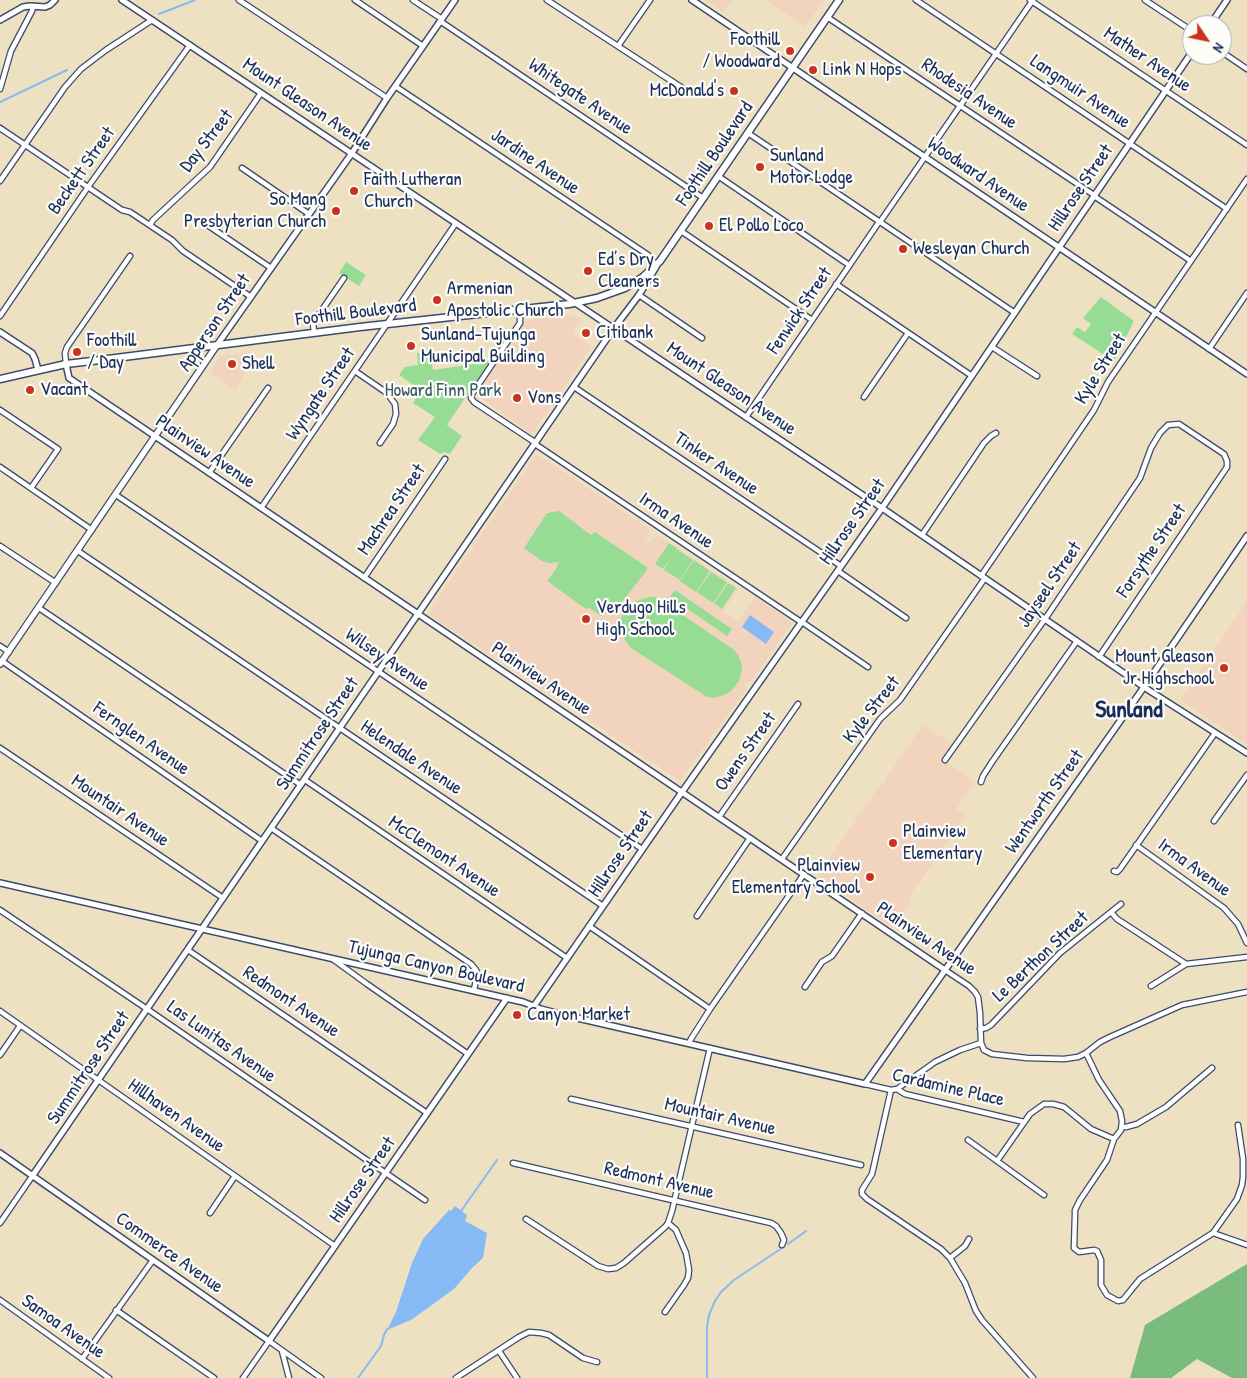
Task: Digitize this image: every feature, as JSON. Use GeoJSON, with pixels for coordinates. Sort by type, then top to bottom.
{"type":"FeatureCollection","features":[{"type":"Feature","properties":{"kind":"main road","name":"Foothill Boulevard"},"geometry":{"type":"LineString","coordinates":[[0,378],[66,364],[387,324],[576,303],[625,288],[637,281],[658,263],[839,0]]}},
{"type":"Feature","properties":{"kind":"main road","name":"Apperson Street"},"geometry":{"type":"LineString","coordinates":[[1,663],[217,345]]}},
{"type":"Feature","properties":{"kind":"street"},"geometry":{"type":"LineString","coordinates":[[0,20],[20,8],[45,7],[55,0]]}},
{"type":"Feature","properties":{"kind":"street","name":"Mount Gleason Avenue"},"geometry":{"type":"LineString","coordinates":[[122,0],[882,508],[1144,687],[1247,753]]}},
{"type":"Feature","properties":{"kind":"street"},"geometry":{"type":"LineString","coordinates":[[239,0],[387,98]]}},
{"type":"Feature","properties":{"kind":"street"},"geometry":{"type":"LineString","coordinates":[[355,0],[423,46]]}},
{"type":"Feature","properties":{"kind":"street","name":"Whitegate Avenue"},"geometry":{"type":"LineString","coordinates":[[413,0],[703,198]]}},
{"type":"Feature","properties":{"kind":"street","name":"Apperson Street"},"geometry":{"type":"LineString","coordinates":[[217,345],[352,153],[387,98],[455,0]]}},
{"type":"Feature","properties":{"kind":"street"},"geometry":{"type":"LineString","coordinates":[[547,0],[690,93]]}},
{"type":"Feature","properties":{"kind":"street"},"geometry":{"type":"LineString","coordinates":[[618,46],[650,0]]}},
{"type":"Feature","properties":{"kind":"street","name":"Woodward Avenue"},"geometry":{"type":"LineString","coordinates":[[692,0],[1247,374]]}},
{"type":"Feature","properties":{"kind":"street","name":"Langmuir Avenue"},"geometry":{"type":"LineString","coordinates":[[916,0],[1227,209]]}},
{"type":"Feature","properties":{"kind":"street","name":"Fenwick Street"},"geometry":{"type":"LineString","coordinates":[[746,417],[1032,0]]}},
{"type":"Feature","properties":{"kind":"street","name":"Mather Avenue"},"geometry":{"type":"LineString","coordinates":[[1032,0],[1247,145]]}},
{"type":"Feature","properties":{"kind":"street"},"geometry":{"type":"LineString","coordinates":[[1145,0],[1182,25]]}},
{"type":"Feature","properties":{"kind":"street"},"geometry":{"type":"LineString","coordinates":[[1217,15],[1227,0]]}},
{"type":"Feature","properties":{"kind":"street"},"geometry":{"type":"LineString","coordinates":[[0,89],[11,51],[33,6]]}},
{"type":"Feature","properties":{"kind":"street","name":"Rhodesia Avenue"},"geometry":{"type":"LineString","coordinates":[[827,17],[1191,261]]}},
{"type":"Feature","properties":{"kind":"street"},"geometry":{"type":"LineString","coordinates":[[0,181],[66,87],[81,69],[112,45],[152,20]]}},
{"type":"Feature","properties":{"kind":"street","name":"Beckett Street"},"geometry":{"type":"LineString","coordinates":[[0,316],[88,187],[190,45]]}},
{"type":"Feature","properties":{"kind":"street"},"geometry":{"type":"LineString","coordinates":[[1232,58],[1247,68]]}},
{"type":"Feature","properties":{"kind":"street","name":"Hillrose Street"},"geometry":{"type":"LineString","coordinates":[[534,1006],[882,508],[1183,65]]}},
{"type":"Feature","properties":{"kind":"street","name":"Jardine Avenue"},"geometry":{"type":"LineString","coordinates":[[396,86],[658,263]]}},
{"type":"Feature","properties":{"kind":"street","name":"Day Street"},"geometry":{"type":"LineString","coordinates":[[150,225],[153,220],[212,165],[261,93]]}},
{"type":"Feature","properties":{"kind":"street"},"geometry":{"type":"LineString","coordinates":[[0,128],[122,210],[130,212],[150,225],[251,297]]}},
{"type":"Feature","properties":{"kind":"street"},"geometry":{"type":"LineString","coordinates":[[748,133],[1015,313]]}},
{"type":"Feature","properties":{"kind":"street"},"geometry":{"type":"LineString","coordinates":[[242,168],[309,214]]}},
{"type":"Feature","properties":{"kind":"street"},"geometry":{"type":"LineString","coordinates":[[718,176],[849,265]]}},
{"type":"Feature","properties":{"kind":"street","name":"Kyle Street"},"geometry":{"type":"LineString","coordinates":[[782,860],[880,719],[900,700],[1094,410],[1108,382],[1247,179]]}},
{"type":"Feature","properties":{"kind":"street"},"geometry":{"type":"LineString","coordinates":[[203,222],[271,268]]}},
{"type":"Feature","properties":{"kind":"street","name":"Wyngate Street"},"geometry":{"type":"LineString","coordinates":[[261,508],[456,223]]}},
{"type":"Feature","properties":{"kind":"street"},"geometry":{"type":"LineString","coordinates":[[681,231],[812,320]]}},
{"type":"Feature","properties":{"kind":"street"},"geometry":{"type":"LineString","coordinates":[[66,364],[66,350],[130,256]]}},
{"type":"Feature","properties":{"kind":"street","name":"Summitrose Street"},"geometry":{"type":"LineString","coordinates":[[0,1223],[614,328],[639,296],[658,263]]}},
{"type":"Feature","properties":{"kind":"street"},"geometry":{"type":"LineString","coordinates":[[314,333],[313,323],[344,278]]}},
{"type":"Feature","properties":{"kind":"street"},"geometry":{"type":"LineString","coordinates":[[836,284],[972,376]]}},
{"type":"Feature","properties":{"kind":"street"},"geometry":{"type":"LineString","coordinates":[[1209,349],[1247,293]]}},
{"type":"Feature","properties":{"kind":"street"},"geometry":{"type":"LineString","coordinates":[[639,296],[702,338]]}},
{"type":"Feature","properties":{"kind":"street","name":"Irma Avenue"},"geometry":{"type":"LineString","coordinates":[[520,310],[520,322],[472,394],[471,398],[474,402],[868,667]]}},
{"type":"Feature","properties":{"kind":"street"},"geometry":{"type":"LineString","coordinates":[[0,332],[32,354],[38,370]]}},
{"type":"Feature","properties":{"kind":"street"},"geometry":{"type":"LineString","coordinates":[[864,397],[908,333]]}},
{"type":"Feature","properties":{"kind":"street"},"geometry":{"type":"LineString","coordinates":[[992,347],[1037,376]]}},
{"type":"Feature","properties":{"kind":"street","name":"Plainview Avenue"},"geometry":{"type":"LineString","coordinates":[[66,364],[69,378],[970,986],[975,992],[979,1003],[980,1029]]}},
{"type":"Feature","properties":{"kind":"street"},"geometry":{"type":"LineString","coordinates":[[355,371],[387,393],[395,404],[396,414],[393,424],[380,443]]}},
{"type":"Feature","properties":{"kind":"street","name":"Tinker Avenue"},"geometry":{"type":"LineString","coordinates":[[574,387],[839,569],[906,618]]}},
{"type":"Feature","properties":{"kind":"street"},"geometry":{"type":"LineString","coordinates":[[209,473],[268,388]]}},
{"type":"Feature","properties":{"kind":"street"},"geometry":{"type":"LineString","coordinates":[[0,410],[58,449],[32,488]]}},
{"type":"Feature","properties":{"kind":"street","name":"Jayseel Street"},"geometry":{"type":"LineString","coordinates":[[945,760],[1045,619],[1140,478],[1154,442],[1163,429],[1171,424],[1181,425],[1222,452],[1227,461]]}},
{"type":"Feature","properties":{"kind":"street"},"geometry":{"type":"LineString","coordinates":[[922,535],[984,443],[996,433]]}},
{"type":"Feature","properties":{"kind":"street","name":"Machrea Street"},"geometry":{"type":"LineString","coordinates":[[364,578],[445,459]]}},
{"type":"Feature","properties":{"kind":"street","name":"Forsythe Street"},"geometry":{"type":"LineString","coordinates":[[1099,656],[1227,467],[1227,461]]}},
{"type":"Feature","properties":{"kind":"street"},"geometry":{"type":"LineString","coordinates":[[0,467],[92,530]]}},
{"type":"Feature","properties":{"kind":"street","name":"Wilsey Avenue"},"geometry":{"type":"LineString","coordinates":[[116,495],[642,849]]}},
{"type":"Feature","properties":{"kind":"street","name":"Wentworth Street"},"geometry":{"type":"LineString","coordinates":[[865,1084],[1144,687],[1247,536]]}},
{"type":"Feature","properties":{"kind":"street"},"geometry":{"type":"LineString","coordinates":[[0,546],[56,583]]}},
{"type":"Feature","properties":{"kind":"street","name":"Helendale Avenue"},"geometry":{"type":"LineString","coordinates":[[78,551],[603,906]]}},
{"type":"Feature","properties":{"kind":"street","name":"McClemont Avenue"},"geometry":{"type":"LineString","coordinates":[[39,608],[567,958]]}},
{"type":"Feature","properties":{"kind":"street"},"geometry":{"type":"LineString","coordinates":[[981,782],[983,776],[1077,642]]}},
{"type":"Feature","properties":{"kind":"street"},"geometry":{"type":"LineString","coordinates":[[0,646],[9,652]]}},
{"type":"Feature","properties":{"kind":"street","name":"Fernglen Avenue"},"geometry":{"type":"LineString","coordinates":[[1,663],[262,842]]}},
{"type":"Feature","properties":{"kind":"street","name":"Owens Street"},"geometry":{"type":"LineString","coordinates":[[719,817],[798,704]]}},
{"type":"Feature","properties":{"kind":"street"},"geometry":{"type":"LineString","coordinates":[[1114,872],[1120,870],[1215,733]]}},
{"type":"Feature","properties":{"kind":"street","name":"Mountair Avenue"},"geometry":{"type":"LineString","coordinates":[[0,748],[223,898]]}},
{"type":"Feature","properties":{"kind":"street"},"geometry":{"type":"LineString","coordinates":[[1214,821],[1247,775]]}},
{"type":"Feature","properties":{"kind":"street"},"geometry":{"type":"LineString","coordinates":[[272,828],[471,964],[476,970],[477,975],[474,990]]}},
{"type":"Feature","properties":{"kind":"street"},"geometry":{"type":"LineString","coordinates":[[697,916],[750,838]]}},
{"type":"Feature","properties":{"kind":"street","name":"Irma Avenue"},"geometry":{"type":"LineString","coordinates":[[1136,845],[1224,908],[1238,924],[1247,943]]}},
{"type":"Feature","properties":{"kind":"street"},"geometry":{"type":"LineString","coordinates":[[689,1043],[710,1009],[804,874]]}},
{"type":"Feature","properties":{"kind":"street","name":"Tujunga Canyon Boulevard"},"geometry":{"type":"LineString","coordinates":[[0,883],[474,990],[523,1002],[560,1014],[865,1084]]}},
{"type":"Feature","properties":{"kind":"street","name":"Le Berthon Street"},"geometry":{"type":"LineString","coordinates":[[980,1029],[988,1027],[1060,953],[1121,904]]}},
{"type":"Feature","properties":{"kind":"street","name":"Las Lunitas Avenue"},"geometry":{"type":"LineString","coordinates":[[0,910],[425,1200]]}},
{"type":"Feature","properties":{"kind":"street"},"geometry":{"type":"LineString","coordinates":[[1111,912],[1117,919],[1186,964]]}},
{"type":"Feature","properties":{"kind":"street"},"geometry":{"type":"LineString","coordinates":[[805,988],[822,962],[832,956],[862,913]]}},
{"type":"Feature","properties":{"kind":"street"},"geometry":{"type":"LineString","coordinates":[[589,926],[710,1009]]}},
{"type":"Feature","properties":{"kind":"street","name":"Redmont Avenue"},"geometry":{"type":"LineString","coordinates":[[188,950],[427,1113]]}},
{"type":"Feature","properties":{"kind":"street"},"geometry":{"type":"LineString","coordinates":[[1150,986],[1186,964],[1247,957]]}},
{"type":"Feature","properties":{"kind":"street"},"geometry":{"type":"LineString","coordinates":[[333,959],[468,1054]]}},
{"type":"Feature","properties":{"kind":"street"},"geometry":{"type":"LineString","coordinates":[[980,1029],[981,1043],[990,1054],[1027,1058],[1078,1058],[1100,1042],[1182,1005],[1247,992]]}},
{"type":"Feature","properties":{"kind":"street","name":"Hillrose Street"},"geometry":{"type":"LineString","coordinates":[[243,1378],[506,998]]}},
{"type":"Feature","properties":{"kind":"street","name":"Hillhaven Avenue"},"geometry":{"type":"LineString","coordinates":[[0,1012],[335,1246]]}},
{"type":"Feature","properties":{"kind":"street"},"geometry":{"type":"LineString","coordinates":[[0,1055],[20,1026]]}},
{"type":"Feature","properties":{"kind":"street"},"geometry":{"type":"LineString","coordinates":[[897,1089],[935,1062],[960,1050],[981,1043]]}},
{"type":"Feature","properties":{"kind":"street"},"geometry":{"type":"LineString","coordinates":[[526,1219],[598,1266],[608,1269],[616,1268],[624,1263],[665,1227],[668,1223],[674,1200],[710,1048]]}},
{"type":"Feature","properties":{"kind":"street"},"geometry":{"type":"LineString","coordinates":[[1086,1053],[1121,1114],[1122,1127],[1114,1139],[1107,1160],[1080,1200],[1075,1214],[1074,1248],[1079,1252],[1097,1251],[1101,1260],[1101,1285],[1107,1295],[1118,1301],[1123,1300],[1140,1279],[1213,1233],[1238,1199],[1244,1176],[1238,1125]]}},
{"type":"Feature","properties":{"kind":"street"},"geometry":{"type":"LineString","coordinates":[[1122,1127],[1137,1124],[1166,1107],[1212,1068]]}},
{"type":"Feature","properties":{"kind":"street","name":"Cardamine Place"},"geometry":{"type":"LineString","coordinates":[[865,1084],[891,1090],[897,1089],[905,1094],[1024,1122]]}},
{"type":"Feature","properties":{"kind":"street"},"geometry":{"type":"LineString","coordinates":[[891,1090],[872,1174],[862,1190],[862,1194],[941,1249],[950,1258],[965,1283],[982,1320],[1033,1378]]}},
{"type":"Feature","properties":{"kind":"street","name":"Mountair Avenue"},"geometry":{"type":"LineString","coordinates":[[571,1099],[862,1165]]}},
{"type":"Feature","properties":{"kind":"street"},"geometry":{"type":"LineString","coordinates":[[997,1161],[1024,1122],[1033,1111],[1042,1105],[1053,1104],[1067,1110],[1091,1129],[1114,1139]]}},
{"type":"Feature","properties":{"kind":"street"},"geometry":{"type":"LineString","coordinates":[[968,1140],[1044,1195]]}},
{"type":"Feature","properties":{"kind":"street","name":"Commerce Avenue"},"geometry":{"type":"LineString","coordinates":[[0,1152],[321,1378]]}},
{"type":"Feature","properties":{"kind":"street","name":"Redmont Avenue"},"geometry":{"type":"LineString","coordinates":[[513,1164],[774,1224],[784,1239],[782,1245]]}},
{"type":"Feature","properties":{"kind":"street"},"geometry":{"type":"LineString","coordinates":[[210,1213],[236,1176]]}},
{"type":"Feature","properties":{"kind":"street"},"geometry":{"type":"LineString","coordinates":[[665,1312],[688,1278],[689,1270],[686,1253],[676,1230],[668,1223]]}},
{"type":"Feature","properties":{"kind":"street"},"geometry":{"type":"LineString","coordinates":[[1213,1233],[1247,1245]]}},
{"type":"Feature","properties":{"kind":"street"},"geometry":{"type":"LineString","coordinates":[[950,1258],[965,1246],[969,1239]]}},
{"type":"Feature","properties":{"kind":"street"},"geometry":{"type":"LineString","coordinates":[[82,1359],[152,1260]]}},
{"type":"Feature","properties":{"kind":"street","name":"Samoa Avenue"},"geometry":{"type":"LineString","coordinates":[[0,1300],[109,1378]]}},
{"type":"Feature","properties":{"kind":"street"},"geometry":{"type":"LineString","coordinates":[[116,1310],[214,1378]]}},
{"type":"Feature","properties":{"kind":"street"},"geometry":{"type":"LineString","coordinates":[[456,1378],[524,1334],[533,1332],[554,1338],[583,1358],[597,1362]]}},
{"type":"Feature","properties":{"kind":"street"},"geometry":{"type":"LineString","coordinates":[[499,1350],[517,1378]]}},
{"type":"Feature","properties":{"kind":"street"},"geometry":{"type":"LineString","coordinates":[[282,1351],[289,1378]]}},
{"type":"Feature","properties":{"kind":"shaded area"},"geometry":{"type":"Polygon","coordinates":[[[705,0],[732,0],[723,12],[705,0]]]}},
{"type":"Feature","properties":{"kind":"shaded area"},"geometry":{"type":"Polygon","coordinates":[[[766,0],[824,0],[805,27],[766,0]]]}},
{"type":"Feature","properties":{"kind":"shaded area"},"geometry":{"type":"Polygon","coordinates":[[[569,315],[576,316],[581,320],[572,333],[592,346],[532,434],[476,395],[525,321],[569,315]]]}},
{"type":"Feature","properties":{"kind":"shaded area","name":"Shell"},"geometry":{"type":"Polygon","coordinates":[[[254,352],[235,390],[210,372],[220,356],[254,352]]]}},
{"type":"Feature","properties":{"kind":"shaded area","name":"Verdugo Hills High School"},"geometry":{"type":"Polygon","coordinates":[[[538,455],[651,530],[646,539],[649,542],[658,535],[739,589],[723,611],[738,621],[755,597],[791,621],[791,625],[750,683],[748,682],[745,686],[747,688],[680,781],[430,615],[430,610],[469,553],[473,550],[472,548],[535,456],[538,455]]]}},
{"type":"Feature","properties":{"kind":"shaded area","name":"Mount Gleason Jr Highschool"},"geometry":{"type":"Polygon","coordinates":[[[1247,601],[1247,744],[1180,700],[1247,601]]]}},
{"type":"Feature","properties":{"kind":"shaded area","name":"Plainview Elementary"},"geometry":{"type":"Polygon","coordinates":[[[923,725],[952,744],[941,759],[975,782],[956,809],[966,816],[909,897],[912,900],[893,928],[817,876],[923,725]]]}},
{"type":"Feature","properties":{"kind":"green space"},"geometry":{"type":"Polygon","coordinates":[[[346,262],[366,275],[359,286],[339,273],[346,262]]]}},
{"type":"Feature","properties":{"kind":"green space"},"geometry":{"type":"Polygon","coordinates":[[[1101,297],[1134,321],[1115,359],[1112,360],[1072,334],[1077,327],[1085,332],[1091,324],[1083,318],[1101,297]]]}},
{"type":"Feature","properties":{"kind":"green space","name":"Howard Finn Park"},"geometry":{"type":"Polygon","coordinates":[[[430,351],[433,370],[474,364],[474,361],[490,361],[447,425],[462,436],[450,454],[444,452],[440,454],[418,440],[435,417],[413,403],[421,390],[399,375],[405,367],[418,365],[417,353],[430,351]]]}},
{"type":"Feature","properties":{"kind":"green space"},"geometry":{"type":"Polygon","coordinates":[[[559,511],[591,535],[595,532],[647,567],[647,570],[619,605],[615,602],[606,614],[601,616],[588,607],[586,609],[547,581],[559,562],[549,563],[542,561],[524,548],[547,513],[559,511]]]}},
{"type":"Feature","properties":{"kind":"green space"},"geometry":{"type":"Polygon","coordinates":[[[669,543],[677,548],[674,553],[677,549],[693,560],[680,580],[664,570],[670,559],[663,569],[655,564],[669,543]]]}},
{"type":"Feature","properties":{"kind":"green space"},"geometry":{"type":"Polygon","coordinates":[[[694,560],[710,571],[696,592],[680,581],[694,560]]]}},
{"type":"Feature","properties":{"kind":"green space"},"geometry":{"type":"Polygon","coordinates":[[[711,572],[727,582],[713,603],[697,592],[711,572]]]}},
{"type":"Feature","properties":{"kind":"green space"},"geometry":{"type":"Polygon","coordinates":[[[728,583],[736,588],[722,609],[714,603],[728,583]]]}},
{"type":"Feature","properties":{"kind":"green space"},"geometry":{"type":"Polygon","coordinates":[[[675,590],[732,629],[727,636],[670,597],[675,590]]]}},
{"type":"Feature","properties":{"kind":"green space"},"geometry":{"type":"Polygon","coordinates":[[[655,597],[662,601],[733,649],[741,662],[742,670],[739,681],[731,691],[713,698],[707,697],[631,648],[622,635],[620,627],[623,613],[633,602],[655,597]]]}},
{"type":"Feature","properties":{"kind":"green space"},"geometry":{"type":"Polygon","coordinates":[[[1247,1264],[1247,1378],[1232,1378],[1197,1359],[1171,1378],[1130,1378],[1145,1325],[1247,1264]]]}},
{"type":"Feature","properties":{"kind":"water"},"geometry":{"type":"Polygon","coordinates":[[[750,615],[774,632],[766,644],[742,627],[750,615]]]}},
{"type":"Feature","properties":{"kind":"water"},"geometry":{"type":"Polygon","coordinates":[[[455,1206],[467,1215],[465,1221],[487,1233],[483,1258],[454,1289],[411,1320],[387,1330],[396,1312],[412,1263],[423,1239],[449,1210],[451,1211],[455,1206]]]}},
{"type":"Feature","properties":{"kind":"waterway"},"geometry":{"type":"LineString","coordinates":[[159,14],[195,0]]}},
{"type":"Feature","properties":{"kind":"waterway"},"geometry":{"type":"LineString","coordinates":[[0,102],[67,70]]}},
{"type":"Feature","properties":{"kind":"waterway"},"geometry":{"type":"LineString","coordinates":[[461,1211],[497,1160]]}},
{"type":"Feature","properties":{"kind":"waterway"},"geometry":{"type":"LineString","coordinates":[[788,1244],[806,1231]]}},
{"type":"Feature","properties":{"kind":"waterway"},"geometry":{"type":"LineString","coordinates":[[707,1378],[707,1327],[709,1315],[715,1301],[721,1292],[734,1280],[782,1248]]}},
{"type":"Feature","properties":{"kind":"waterway"},"geometry":{"type":"LineString","coordinates":[[358,1378],[381,1346],[387,1329]]}},
{"type":"Feature","properties":{"kind":"place","name":"Foothill / Woodward"},"geometry":{"type":"Point","coordinates":[790,51]}},
{"type":"Feature","properties":{"kind":"place","name":"Link N Hops"},"geometry":{"type":"Point","coordinates":[813,70]}},
{"type":"Feature","properties":{"kind":"place","name":"McDonald's"},"geometry":{"type":"Point","coordinates":[734,91]}},
{"type":"Feature","properties":{"kind":"place","name":"Sunland Motor Lodge"},"geometry":{"type":"Point","coordinates":[760,167]}},
{"type":"Feature","properties":{"kind":"place","name":"Faith Lutheran Church"},"geometry":{"type":"Point","coordinates":[354,191]}},
{"type":"Feature","properties":{"kind":"place","name":"So Mang Presbyterian Church"},"geometry":{"type":"Point","coordinates":[336,211]}},
{"type":"Feature","properties":{"kind":"place","name":"El Pollo Loco"},"geometry":{"type":"Point","coordinates":[709,226]}},
{"type":"Feature","properties":{"kind":"place","name":"Wesleyan Church"},"geometry":{"type":"Point","coordinates":[903,249]}},
{"type":"Feature","properties":{"kind":"place","name":"Ed’s Dry Cleaners"},"geometry":{"type":"Point","coordinates":[588,271]}},
{"type":"Feature","properties":{"kind":"place","name":"Armenian Apostolic Church"},"geometry":{"type":"Point","coordinates":[437,300]}},
{"type":"Feature","properties":{"kind":"place","name":"Citibank"},"geometry":{"type":"Point","coordinates":[586,333]}},
{"type":"Feature","properties":{"kind":"place","name":"Sunland-Tujunga Municipal Building"},"geometry":{"type":"Point","coordinates":[411,346]}},
{"type":"Feature","properties":{"kind":"place","name":"Foothill / Day"},"geometry":{"type":"Point","coordinates":[77,352]}},
{"type":"Feature","properties":{"kind":"place","name":"Shell"},"geometry":{"type":"Point","coordinates":[232,364]}},
{"type":"Feature","properties":{"kind":"place","name":"Vacant"},"geometry":{"type":"Point","coordinates":[30,390]}},
{"type":"Feature","properties":{"kind":"place","name":"Vons"},"geometry":{"type":"Point","coordinates":[517,398]}},
{"type":"Feature","properties":{"kind":"place","name":"Verdugo Hills High School"},"geometry":{"type":"Point","coordinates":[586,619]}},
{"type":"Feature","properties":{"kind":"place","name":"Mount Gleason Jr Highschool"},"geometry":{"type":"Point","coordinates":[1224,668]}},
{"type":"Feature","properties":{"kind":"place","name":"Plainview Elementary"},"geometry":{"type":"Point","coordinates":[893,843]}},
{"type":"Feature","properties":{"kind":"place","name":"Plainview Elementary School"},"geometry":{"type":"Point","coordinates":[870,877]}},
{"type":"Feature","properties":{"kind":"place","name":"Canyon Market"},"geometry":{"type":"Point","coordinates":[517,1015]}},
{"type":"Feature","properties":{"kind":"district","name":"Sunland"},"geometry":{"type":"Point","coordinates":[1129,711]}}]}
